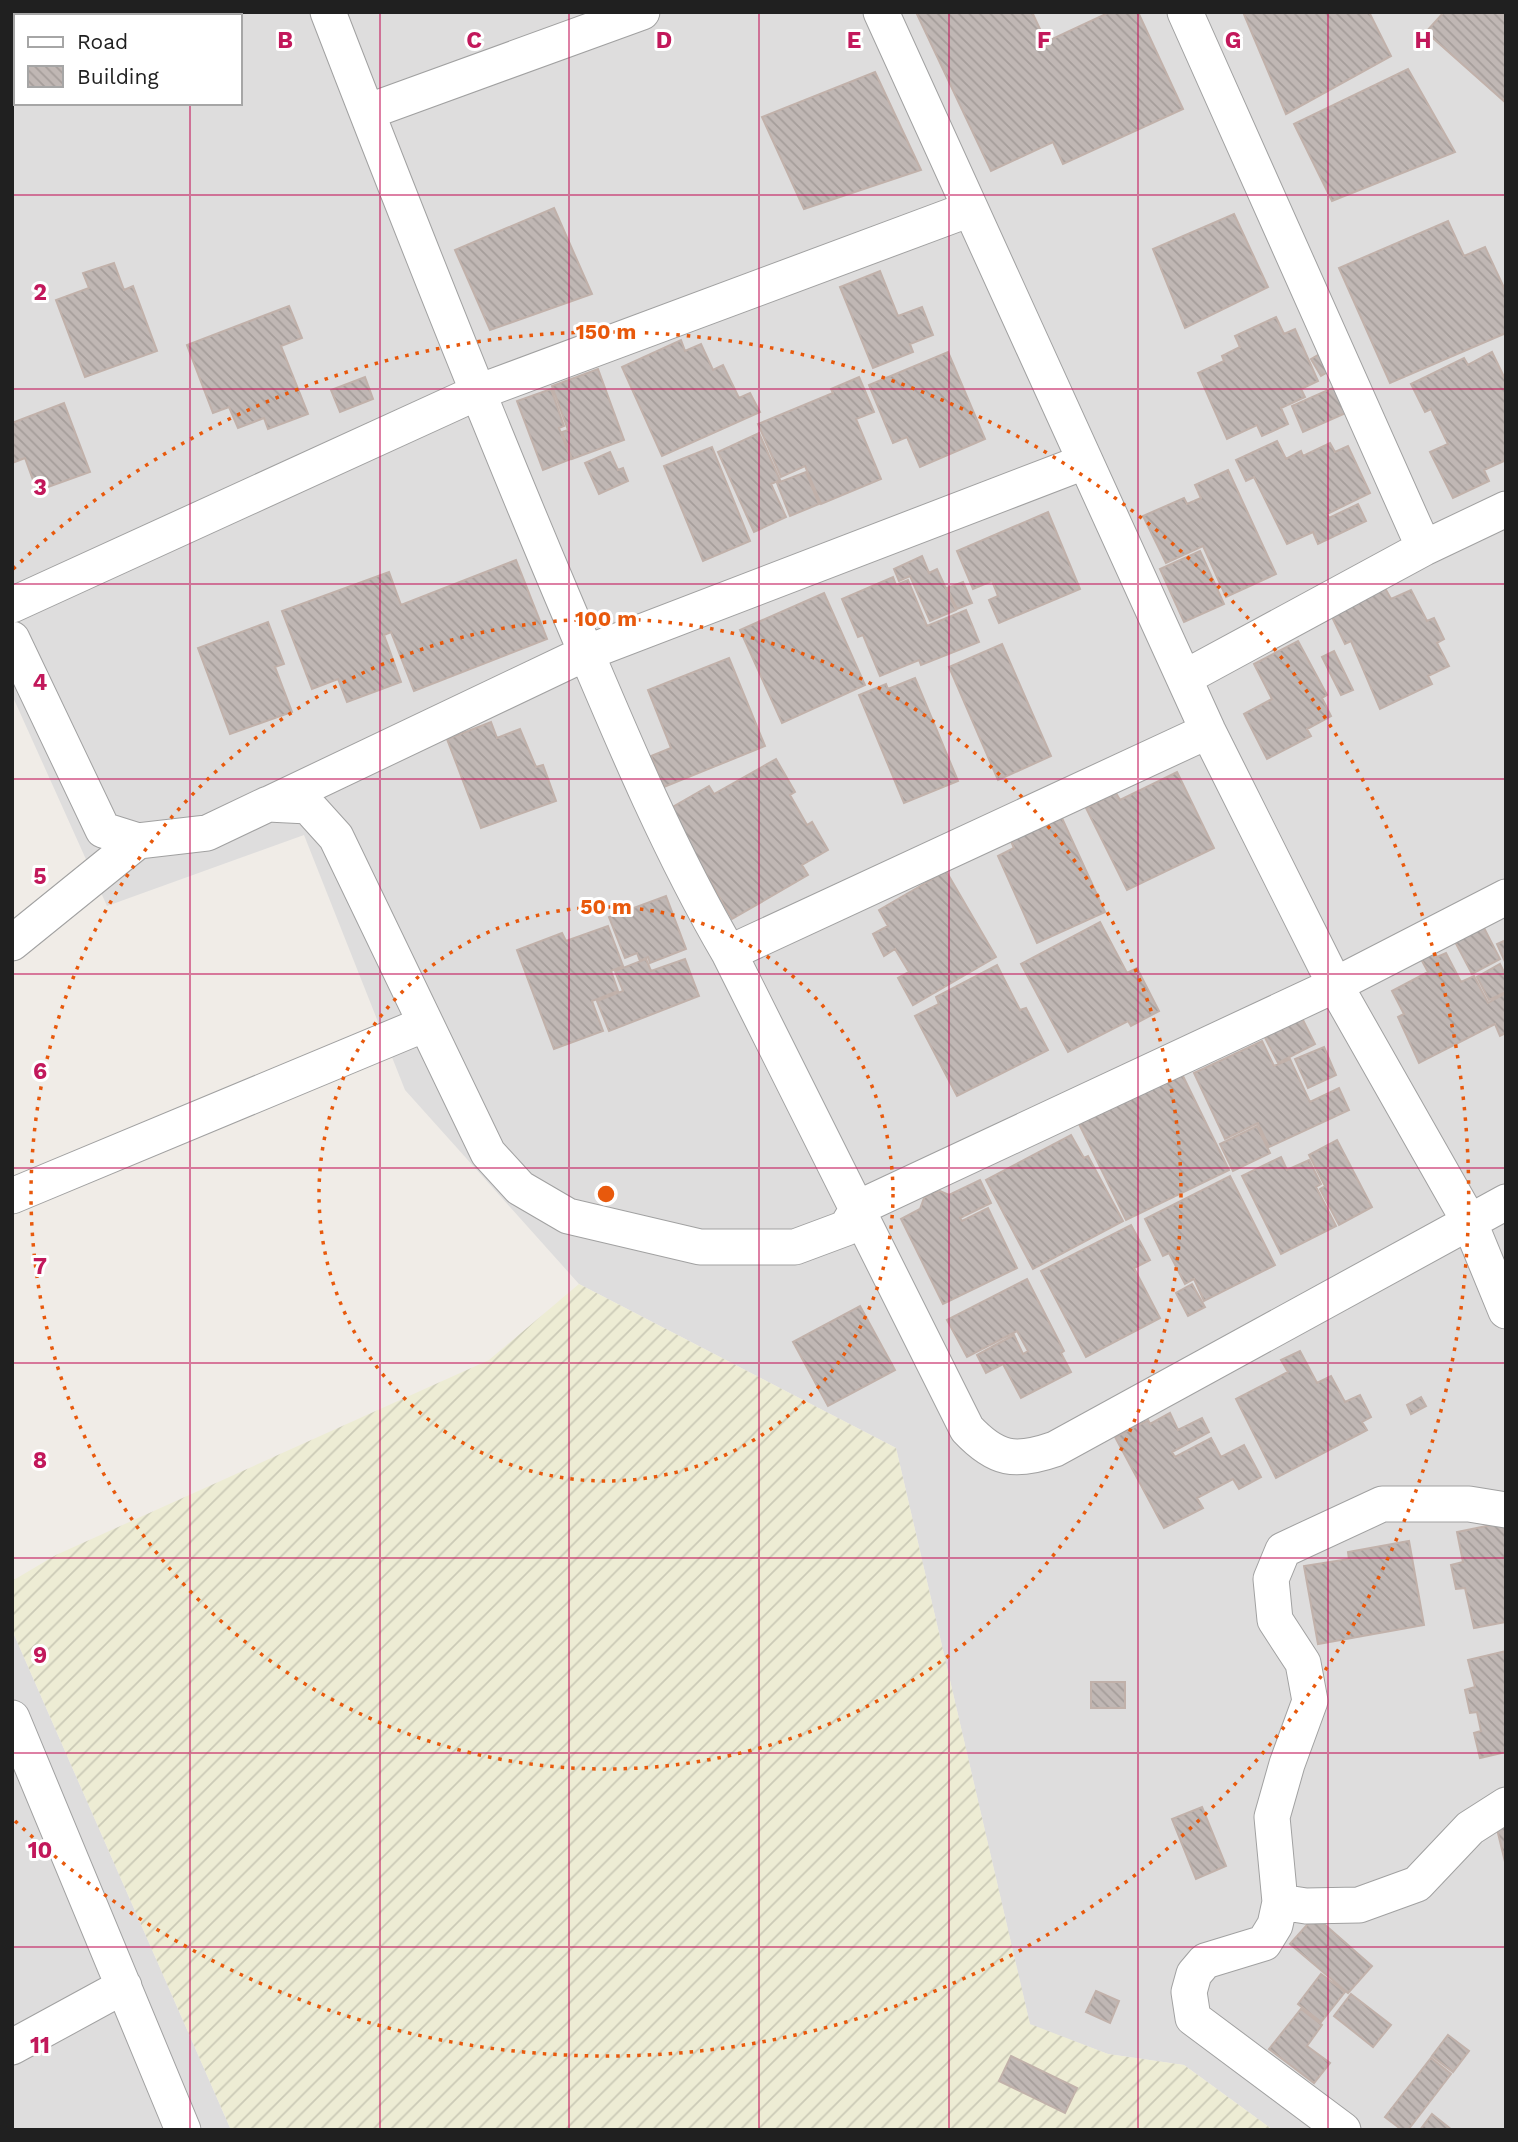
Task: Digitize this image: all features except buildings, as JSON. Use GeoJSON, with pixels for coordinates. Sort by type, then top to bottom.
{"type":"FeatureCollection","features":[{"type":"Feature","properties":{"kind":"street"},"geometry":{"type":"LineString","coordinates":[[328,12],[476,393],[586,653],[696,898],[729,953],[967,1429],[985,1448],[1007,1457],[1028,1458],[1055,1449],[1506,1202]]}},
{"type":"Feature","properties":{"kind":"street"},"geometry":{"type":"LineString","coordinates":[[367,112],[642,12]]}},
{"type":"Feature","properties":{"kind":"street"},"geometry":{"type":"LineString","coordinates":[[881,12],[1208,731],[1335,985],[1469,1221],[1506,1311]]}},
{"type":"Feature","properties":{"kind":"street"},"geometry":{"type":"LineString","coordinates":[[1185,12],[1424,548]]}},
{"type":"Feature","properties":{"kind":"street"},"geometry":{"type":"LineString","coordinates":[[12,605],[476,393],[970,209]]}},
{"type":"Feature","properties":{"kind":"street"},"geometry":{"type":"LineString","coordinates":[[12,639],[103,830],[138,841],[207,833],[586,653],[1084,462]]}},
{"type":"Feature","properties":{"kind":"street"},"geometry":{"type":"LineString","coordinates":[[1184,678],[1424,548],[1506,509]]}},
{"type":"Feature","properties":{"kind":"street"},"geometry":{"type":"LineString","coordinates":[[729,953],[1208,731]]}},
{"type":"Feature","properties":{"kind":"street"},"geometry":{"type":"LineString","coordinates":[[268,804],[308,806],[336,837],[488,1153],[520,1188],[568,1216],[700,1247],[795,1247],[846,1228],[858,1208],[1335,985],[1506,897]]}},
{"type":"Feature","properties":{"kind":"street"},"geometry":{"type":"LineString","coordinates":[[12,943],[138,841]]}},
{"type":"Feature","properties":{"kind":"street"},"geometry":{"type":"LineString","coordinates":[[12,1196],[425,1024]]}},
{"type":"Feature","properties":{"kind":"street"},"geometry":{"type":"LineString","coordinates":[[1343,2130],[1193,2018],[1189,1992],[1194,1974],[1205,1961],[1264,1943],[1275,1925],[1280,1902],[1272,1817],[1310,1701],[1303,1663],[1275,1620],[1270,1579],[1283,1550],[1382,1504],[1469,1504],[1506,1510]]}},
{"type":"Feature","properties":{"kind":"street"},"geometry":{"type":"LineString","coordinates":[[12,1718],[21,1765],[124,1986],[183,2130]]}},
{"type":"Feature","properties":{"kind":"street"},"geometry":{"type":"LineString","coordinates":[[1280,1902],[1306,1906],[1359,1905],[1417,1884],[1470,1828],[1506,1805]]}},
{"type":"Feature","properties":{"kind":"street"},"geometry":{"type":"LineString","coordinates":[[12,2047],[124,1986]]}},
{"type":"Feature","properties":{"kind":"shaded area"},"geometry":{"type":"Polygon","coordinates":[[[12,12],[1506,12],[1506,2130],[1273,2130],[1184,2065],[1108,2054],[1030,2025],[896,1448],[579,1284],[405,1090],[304,835],[107,906],[12,695],[12,12]]]}},
{"type":"Feature","properties":{"kind":"shaded area"},"geometry":{"type":"Polygon","coordinates":[[[12,1630],[231,2130],[12,2130],[12,1630]]]}},
{"type":"Feature","properties":{"kind":"green space"},"geometry":{"type":"Polygon","coordinates":[[[579,1284],[896,1448],[1030,2024],[1108,2054],[1184,2065],[1273,2130],[231,2130],[12,1630],[12,1581],[56,1555],[489,1360],[579,1284]]]}}]}
